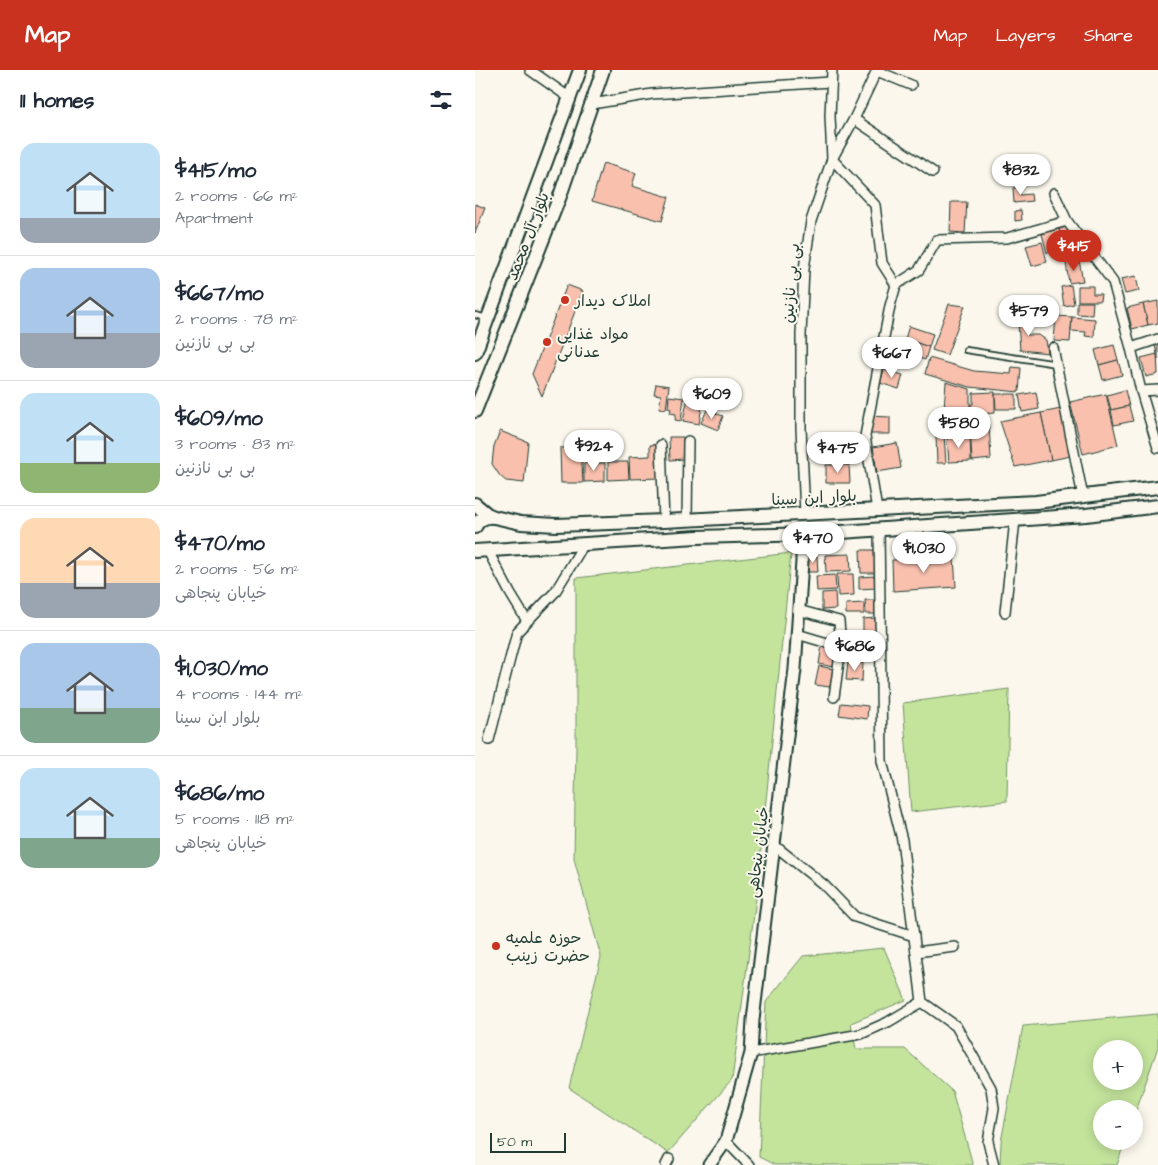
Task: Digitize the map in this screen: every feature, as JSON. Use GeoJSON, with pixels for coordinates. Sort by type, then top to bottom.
{"type":"FeatureCollection","features":[{"type":"Feature","properties":{"kind":"main road","name":"بلوار آل محمد"},"geometry":{"type":"LineString","coordinates":[[475,353],[580,70]]}},
{"type":"Feature","properties":{"kind":"main road","name":"بلوار آل محمد"},"geometry":{"type":"LineString","coordinates":[[475,411],[560,196],[603,70]]}},
{"type":"Feature","properties":{"kind":"main road"},"geometry":{"type":"LineString","coordinates":[[516,244],[537,254]]}},
{"type":"Feature","properties":{"kind":"main road","name":"بلوار ابن سینا"},"geometry":{"type":"LineString","coordinates":[[475,504],[494,517],[521,523],[556,524],[687,520],[1036,502],[1158,487]]}},
{"type":"Feature","properties":{"kind":"main road"},"geometry":{"type":"LineString","coordinates":[[475,551],[697,537],[802,534],[879,529],[1086,515],[1158,506]]}},
{"type":"Feature","properties":{"kind":"main road"},"geometry":{"type":"LineString","coordinates":[[475,527],[485,518],[494,517]]}},
{"type":"Feature","properties":{"kind":"main road"},"geometry":{"type":"LineString","coordinates":[[475,541],[480,547],[488,551]]}},
{"type":"Feature","properties":{"kind":"street"},"geometry":{"type":"LineString","coordinates":[[530,70],[570,98]]}},
{"type":"Feature","properties":{"kind":"street"},"geometry":{"type":"LineString","coordinates":[[831,70],[832,159],[875,205],[882,263],[896,285]]}},
{"type":"Feature","properties":{"kind":"street"},"geometry":{"type":"LineString","coordinates":[[877,70],[911,85]]}},
{"type":"Feature","properties":{"kind":"street","name":"بی بی نازنین"},"geometry":{"type":"LineString","coordinates":[[805,514],[801,428],[801,354],[804,269],[811,221],[832,159],[854,119],[877,70]]}},
{"type":"Feature","properties":{"kind":"street"},"geometry":{"type":"LineString","coordinates":[[592,104],[652,94],[830,82]]}},
{"type":"Feature","properties":{"kind":"street"},"geometry":{"type":"LineString","coordinates":[[854,119],[933,172]]}},
{"type":"Feature","properties":{"kind":"street"},"geometry":{"type":"LineString","coordinates":[[1053,193],[1067,221],[1113,282],[1158,448]]}},
{"type":"Feature","properties":{"kind":"street"},"geometry":{"type":"LineString","coordinates":[[877,510],[865,436],[890,306],[896,285],[919,270],[937,240],[1007,238],[1067,221]]}},
{"type":"Feature","properties":{"kind":"street"},"geometry":{"type":"LineString","coordinates":[[1131,348],[1158,340]]}},
{"type":"Feature","properties":{"kind":"street"},"geometry":{"type":"LineString","coordinates":[[1053,348],[1083,497]]}},
{"type":"Feature","properties":{"kind":"street"},"geometry":{"type":"LineString","coordinates":[[1141,391],[1158,390]]}},
{"type":"Feature","properties":{"kind":"street"},"geometry":{"type":"LineString","coordinates":[[687,441],[687,520]]}},
{"type":"Feature","properties":{"kind":"street"},"geometry":{"type":"LineString","coordinates":[[661,445],[664,521]]}},
{"type":"Feature","properties":{"kind":"street"},"geometry":{"type":"LineString","coordinates":[[1005,612],[1015,520]]}},
{"type":"Feature","properties":{"kind":"street"},"geometry":{"type":"LineString","coordinates":[[879,529],[882,761],[902,840],[922,1002],[956,1026],[991,1088],[993,1108],[988,1142],[994,1165]]}},
{"type":"Feature","properties":{"kind":"street","name":"خیابان پنجاهی"},"geometry":{"type":"LineString","coordinates":[[709,1165],[727,1140],[751,1053],[753,1020],[795,669],[802,534]]}},
{"type":"Feature","properties":{"kind":"street"},"geometry":{"type":"LineString","coordinates":[[489,740],[517,632],[555,592],[584,544]]}},
{"type":"Feature","properties":{"kind":"street"},"geometry":{"type":"LineString","coordinates":[[488,551],[527,621]]}},
{"type":"Feature","properties":{"kind":"street"},"geometry":{"type":"LineString","coordinates":[[798,610],[839,621],[841,647],[834,697]]}},
{"type":"Feature","properties":{"kind":"street"},"geometry":{"type":"LineString","coordinates":[[797,634],[841,647]]}},
{"type":"Feature","properties":{"kind":"street"},"geometry":{"type":"LineString","coordinates":[[774,845],[824,885],[855,917],[914,936]]}},
{"type":"Feature","properties":{"kind":"street"},"geometry":{"type":"LineString","coordinates":[[916,952],[955,947]]}},
{"type":"Feature","properties":{"kind":"street"},"geometry":{"type":"LineString","coordinates":[[751,1053],[861,1034],[888,1022],[922,1002]]}},
{"type":"Feature","properties":{"kind":"street"},"geometry":{"type":"LineString","coordinates":[[727,1140],[749,1165]]}},
{"type":"Feature","properties":{"kind":"lane"},"geometry":{"type":"LineString","coordinates":[[475,314],[489,318]]}},
{"type":"Feature","properties":{"kind":"lane"},"geometry":{"type":"LineString","coordinates":[[966,350],[1057,364]]}},
{"type":"Feature","properties":{"kind":"green space"},"geometry":{"type":"Polygon","coordinates":[[[791,553],[756,899],[732,1080],[668,1153],[569,1088],[601,957],[574,859],[576,578],[791,553]]]}},
{"type":"Feature","properties":{"kind":"green space"},"geometry":{"type":"Polygon","coordinates":[[[1009,689],[1007,801],[911,812],[903,703],[1009,689]]]}},
{"type":"Feature","properties":{"kind":"green space"},"geometry":{"type":"Polygon","coordinates":[[[884,948],[906,1000],[851,1023],[856,1049],[905,1049],[952,1091],[973,1165],[775,1165],[759,1157],[766,1002],[803,956],[884,948]]]}},
{"type":"Feature","properties":{"kind":"green space"},"geometry":{"type":"Polygon","coordinates":[[[1158,1014],[1158,1047],[1140,1100],[1093,1100],[1093,1150],[1122,1150],[1117,1165],[1000,1165],[1001,1142],[1023,1026],[1158,1014]]]}},
{"type":"Feature","properties":{"kind":"building"},"geometry":{"type":"Polygon","coordinates":[[[603,163],[636,173],[632,186],[669,197],[662,221],[592,201],[603,163]]]}},
{"type":"Feature","properties":{"kind":"building"},"geometry":{"type":"Polygon","coordinates":[[[1019,187],[1020,195],[1031,194],[1032,201],[1014,203],[1013,188],[1019,187]]]}},
{"type":"Feature","properties":{"kind":"building"},"geometry":{"type":"Polygon","coordinates":[[[951,202],[967,202],[965,233],[950,232],[951,202]]]}},
{"type":"Feature","properties":{"kind":"building"},"geometry":{"type":"Polygon","coordinates":[[[475,204],[485,208],[475,233],[475,204]]]}},
{"type":"Feature","properties":{"kind":"building"},"geometry":{"type":"Polygon","coordinates":[[[1021,210],[1022,220],[1015,221],[1015,211],[1021,210]]]}},
{"type":"Feature","properties":{"kind":"building"},"geometry":{"type":"Polygon","coordinates":[[[1069,226],[1075,245],[1065,248],[1059,229],[1069,226]]]}},
{"type":"Feature","properties":{"kind":"building"},"geometry":{"type":"Polygon","coordinates":[[[1059,229],[1065,248],[1047,253],[1042,234],[1059,229]]]}},
{"type":"Feature","properties":{"kind":"building"},"geometry":{"type":"Polygon","coordinates":[[[1042,242],[1047,262],[1032,266],[1026,246],[1042,242]]]}},
{"type":"Feature","properties":{"kind":"building"},"geometry":{"type":"Polygon","coordinates":[[[1079,260],[1083,281],[1069,283],[1066,263],[1079,260]]]}},
{"type":"Feature","properties":{"kind":"building"},"geometry":{"type":"Polygon","coordinates":[[[1136,276],[1139,291],[1125,294],[1121,279],[1136,276]]]}},
{"type":"Feature","properties":{"kind":"building"},"geometry":{"type":"Polygon","coordinates":[[[567,285],[583,291],[542,396],[532,374],[567,285]]]}},
{"type":"Feature","properties":{"kind":"building"},"geometry":{"type":"Polygon","coordinates":[[[1071,285],[1074,304],[1064,306],[1061,287],[1071,285]]]}},
{"type":"Feature","properties":{"kind":"building"},"geometry":{"type":"Polygon","coordinates":[[[1078,286],[1093,286],[1093,294],[1101,294],[1100,301],[1078,301],[1078,286]]]}},
{"type":"Feature","properties":{"kind":"building"},"geometry":{"type":"Polygon","coordinates":[[[1158,301],[1158,323],[1148,325],[1143,304],[1158,301]]]}},
{"type":"Feature","properties":{"kind":"building"},"geometry":{"type":"Polygon","coordinates":[[[1077,302],[1093,302],[1092,315],[1077,314],[1077,302]]]}},
{"type":"Feature","properties":{"kind":"building"},"geometry":{"type":"Polygon","coordinates":[[[949,304],[965,306],[947,355],[932,350],[949,304]]]}},
{"type":"Feature","properties":{"kind":"building"},"geometry":{"type":"Polygon","coordinates":[[[1037,304],[1037,310],[1045,310],[1046,324],[1032,325],[1031,305],[1037,304]]]}},
{"type":"Feature","properties":{"kind":"building"},"geometry":{"type":"Polygon","coordinates":[[[1143,304],[1148,325],[1132,329],[1127,308],[1143,304]]]}},
{"type":"Feature","properties":{"kind":"building"},"geometry":{"type":"Polygon","coordinates":[[[1017,309],[1025,309],[1027,335],[1039,335],[1046,340],[1048,353],[1020,350],[1017,309]]]}},
{"type":"Feature","properties":{"kind":"building"},"geometry":{"type":"Polygon","coordinates":[[[1056,316],[1072,317],[1070,342],[1054,341],[1056,316]]]}},
{"type":"Feature","properties":{"kind":"building"},"geometry":{"type":"Polygon","coordinates":[[[1072,317],[1095,319],[1094,337],[1085,336],[1086,332],[1071,331],[1072,317]]]}},
{"type":"Feature","properties":{"kind":"building"},"geometry":{"type":"Polygon","coordinates":[[[909,326],[933,334],[929,347],[905,339],[909,326]]]}},
{"type":"Feature","properties":{"kind":"building"},"geometry":{"type":"Polygon","coordinates":[[[905,339],[929,347],[925,360],[901,352],[905,339]]]}},
{"type":"Feature","properties":{"kind":"building"},"geometry":{"type":"Polygon","coordinates":[[[1158,344],[1158,359],[1155,345],[1158,344]]]}},
{"type":"Feature","properties":{"kind":"building"},"geometry":{"type":"Polygon","coordinates":[[[1114,345],[1118,360],[1099,365],[1095,350],[1114,345]]]}},
{"type":"Feature","properties":{"kind":"building"},"geometry":{"type":"Polygon","coordinates":[[[1157,354],[1158,374],[1146,377],[1141,358],[1157,354]]]}},
{"type":"Feature","properties":{"kind":"building"},"geometry":{"type":"Polygon","coordinates":[[[929,358],[974,371],[1011,374],[1012,367],[1021,368],[1019,392],[970,387],[925,374],[929,358]]]}},
{"type":"Feature","properties":{"kind":"building"},"geometry":{"type":"Polygon","coordinates":[[[1118,360],[1122,375],[1103,380],[1099,365],[1118,360]]]}},
{"type":"Feature","properties":{"kind":"building"},"geometry":{"type":"Polygon","coordinates":[[[884,370],[903,375],[899,389],[880,383],[884,370]]]}},
{"type":"Feature","properties":{"kind":"building"},"geometry":{"type":"Polygon","coordinates":[[[946,382],[970,389],[970,408],[944,408],[946,382]]]}},
{"type":"Feature","properties":{"kind":"building"},"geometry":{"type":"Polygon","coordinates":[[[656,384],[669,386],[666,409],[659,408],[661,395],[654,394],[656,384]]]}},
{"type":"Feature","properties":{"kind":"building"},"geometry":{"type":"Polygon","coordinates":[[[1125,390],[1129,406],[1111,410],[1107,395],[1125,390]]]}},
{"type":"Feature","properties":{"kind":"building"},"geometry":{"type":"Polygon","coordinates":[[[995,392],[995,413],[980,414],[980,419],[971,419],[973,393],[995,392]]]}},
{"type":"Feature","properties":{"kind":"building"},"geometry":{"type":"Polygon","coordinates":[[[1036,392],[1039,409],[1022,412],[1019,395],[1036,392]]]}},
{"type":"Feature","properties":{"kind":"building"},"geometry":{"type":"Polygon","coordinates":[[[995,394],[1016,394],[1016,409],[996,409],[995,394]]]}},
{"type":"Feature","properties":{"kind":"building"},"geometry":{"type":"Polygon","coordinates":[[[1106,394],[1118,445],[1083,454],[1070,402],[1106,394]]]}},
{"type":"Feature","properties":{"kind":"building"},"geometry":{"type":"Polygon","coordinates":[[[669,396],[684,398],[681,421],[675,420],[676,414],[670,413],[671,409],[668,408],[669,396]]]}},
{"type":"Feature","properties":{"kind":"building"},"geometry":{"type":"Polygon","coordinates":[[[688,397],[703,400],[699,424],[683,421],[688,397]]]}},
{"type":"Feature","properties":{"kind":"building"},"geometry":{"type":"Polygon","coordinates":[[[1129,406],[1133,421],[1114,425],[1111,410],[1129,406]]]}},
{"type":"Feature","properties":{"kind":"building"},"geometry":{"type":"Polygon","coordinates":[[[1061,409],[1071,456],[1051,460],[1041,413],[1061,409]]]}},
{"type":"Feature","properties":{"kind":"building"},"geometry":{"type":"Polygon","coordinates":[[[707,410],[723,416],[718,430],[701,423],[707,410]]]}},
{"type":"Feature","properties":{"kind":"building"},"geometry":{"type":"Polygon","coordinates":[[[1041,413],[1051,460],[1015,467],[1000,421],[1041,413]]]}},
{"type":"Feature","properties":{"kind":"building"},"geometry":{"type":"Polygon","coordinates":[[[869,416],[890,417],[890,434],[869,434],[869,416]]]}},
{"type":"Feature","properties":{"kind":"building"},"geometry":{"type":"Polygon","coordinates":[[[989,425],[991,459],[972,461],[970,426],[989,425]]]}},
{"type":"Feature","properties":{"kind":"building"},"geometry":{"type":"Polygon","coordinates":[[[500,431],[528,442],[524,483],[506,481],[492,464],[494,446],[500,431]]]}},
{"type":"Feature","properties":{"kind":"building"},"geometry":{"type":"Polygon","coordinates":[[[944,435],[946,463],[937,463],[936,436],[944,435]]]}},
{"type":"Feature","properties":{"kind":"building"},"geometry":{"type":"Polygon","coordinates":[[[970,436],[971,461],[949,462],[947,438],[970,436]]]}},
{"type":"Feature","properties":{"kind":"building"},"geometry":{"type":"Polygon","coordinates":[[[669,437],[683,437],[684,459],[670,460],[669,437]]]}},
{"type":"Feature","properties":{"kind":"building"},"geometry":{"type":"Polygon","coordinates":[[[897,443],[901,468],[877,472],[873,447],[897,443]]]}},
{"type":"Feature","properties":{"kind":"building"},"geometry":{"type":"Polygon","coordinates":[[[660,444],[661,478],[630,479],[629,457],[650,456],[650,445],[660,444]]]}},
{"type":"Feature","properties":{"kind":"building"},"geometry":{"type":"Polygon","coordinates":[[[581,447],[583,483],[561,483],[560,448],[581,447]]]}},
{"type":"Feature","properties":{"kind":"building"},"geometry":{"type":"Polygon","coordinates":[[[608,462],[628,462],[629,479],[608,480],[608,462]]]}},
{"type":"Feature","properties":{"kind":"building"},"geometry":{"type":"Polygon","coordinates":[[[584,463],[605,463],[605,481],[584,482],[584,463]]]}},
{"type":"Feature","properties":{"kind":"building"},"geometry":{"type":"Polygon","coordinates":[[[826,465],[849,465],[850,483],[826,483],[826,465]]]}},
{"type":"Feature","properties":{"kind":"building"},"geometry":{"type":"Polygon","coordinates":[[[860,550],[875,550],[877,573],[861,573],[860,550]]]}},
{"type":"Feature","properties":{"kind":"building"},"geometry":{"type":"Polygon","coordinates":[[[850,554],[851,571],[826,572],[825,555],[850,554]]]}},
{"type":"Feature","properties":{"kind":"building"},"geometry":{"type":"Polygon","coordinates":[[[817,556],[818,572],[808,572],[807,557],[817,556]]]}},
{"type":"Feature","properties":{"kind":"building"},"geometry":{"type":"Polygon","coordinates":[[[954,557],[956,587],[893,591],[892,560],[954,557]]]}},
{"type":"Feature","properties":{"kind":"building"},"geometry":{"type":"Polygon","coordinates":[[[837,574],[853,574],[854,595],[838,596],[837,574]]]}},
{"type":"Feature","properties":{"kind":"building"},"geometry":{"type":"Polygon","coordinates":[[[835,575],[836,590],[817,591],[816,576],[835,575]]]}},
{"type":"Feature","properties":{"kind":"building"},"geometry":{"type":"Polygon","coordinates":[[[876,576],[876,588],[859,589],[859,577],[876,576]]]}},
{"type":"Feature","properties":{"kind":"building"},"geometry":{"type":"Polygon","coordinates":[[[835,592],[836,609],[822,610],[822,593],[835,592]]]}},
{"type":"Feature","properties":{"kind":"building"},"geometry":{"type":"Polygon","coordinates":[[[865,600],[875,600],[876,614],[866,614],[865,600]]]}},
{"type":"Feature","properties":{"kind":"building"},"geometry":{"type":"Polygon","coordinates":[[[864,603],[864,614],[846,614],[846,604],[864,603]]]}},
{"type":"Feature","properties":{"kind":"building"},"geometry":{"type":"Polygon","coordinates":[[[876,618],[877,633],[863,633],[863,619],[876,618]]]}},
{"type":"Feature","properties":{"kind":"building"},"geometry":{"type":"Polygon","coordinates":[[[872,636],[873,657],[867,657],[867,653],[855,653],[854,637],[872,636]]]}},
{"type":"Feature","properties":{"kind":"building"},"geometry":{"type":"Polygon","coordinates":[[[822,645],[836,648],[833,667],[819,664],[822,645]]]}},
{"type":"Feature","properties":{"kind":"building"},"geometry":{"type":"Polygon","coordinates":[[[848,662],[863,663],[862,681],[846,680],[848,662]]]}},
{"type":"Feature","properties":{"kind":"building"},"geometry":{"type":"Polygon","coordinates":[[[819,666],[833,669],[830,687],[815,685],[819,666]]]}},
{"type":"Feature","properties":{"kind":"building"},"geometry":{"type":"Polygon","coordinates":[[[841,703],[868,706],[867,719],[839,715],[841,703]]]}},
{"type":"Feature","properties":{"kind":"place","name":"املاک دیدار"},"geometry":{"type":"Point","coordinates":[565,300]}},
{"type":"Feature","properties":{"kind":"place","name":"مواد غذایی عدنانی"},"geometry":{"type":"Point","coordinates":[547,342]}},
{"type":"Feature","properties":{"kind":"place","name":"حوزه علمیه حضرت زینب"},"geometry":{"type":"Point","coordinates":[496,946]}}]}
